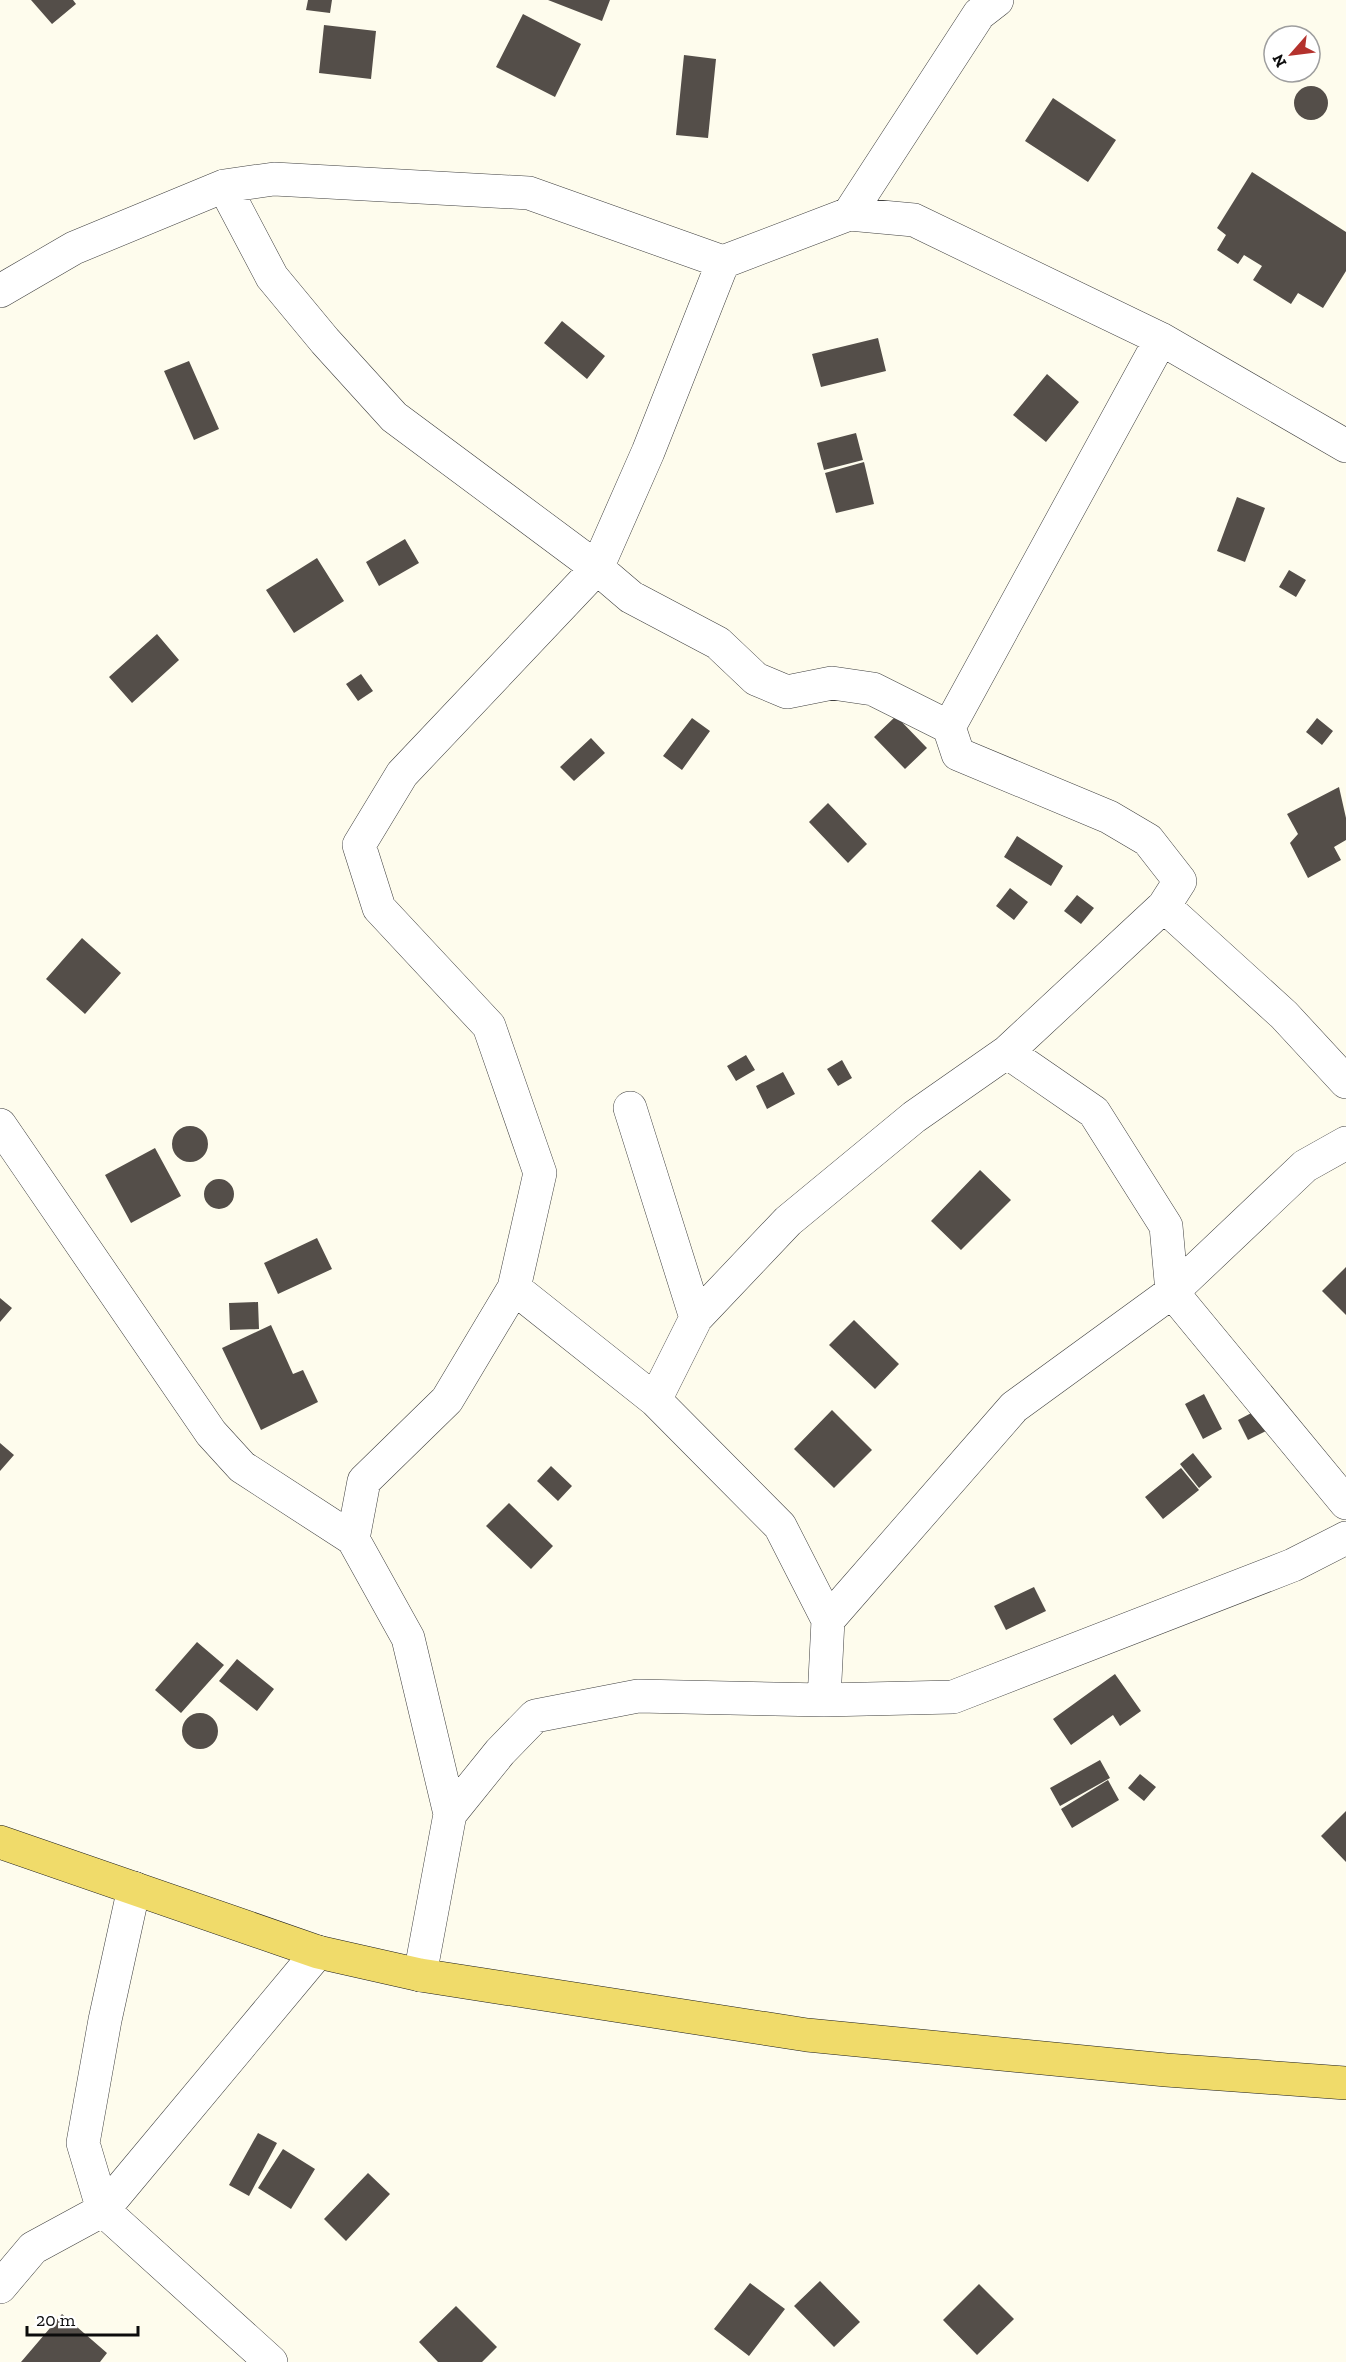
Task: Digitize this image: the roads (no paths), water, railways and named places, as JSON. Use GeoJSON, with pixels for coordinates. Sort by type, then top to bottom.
{"type":"FeatureCollection","features":[{"type":"Feature","properties":{"kind":"main road"},"geometry":{"type":"LineString","coordinates":[[0,1842],[318,1952],[420,1975],[807,2035],[1166,2070],[1346,2084]]}},
{"type":"Feature","properties":{"kind":"street"},"geometry":{"type":"LineString","coordinates":[[849,214],[979,14],[997,0]]}},
{"type":"Feature","properties":{"kind":"street"},"geometry":{"type":"LineString","coordinates":[[0,291],[74,248],[224,186],[274,179],[529,193],[723,262],[849,214],[914,220],[1161,339],[1346,446]]}},
{"type":"Feature","properties":{"kind":"street"},"geometry":{"type":"LineString","coordinates":[[224,186],[272,277],[325,341],[394,417],[597,568],[631,597],[718,643],[756,680],[787,692],[832,683],[873,689],[949,727],[958,754],[1109,817],[1148,840],[1180,880],[1164,906],[1007,1052],[914,1117],[788,1221],[696,1318],[655,1400]]}},
{"type":"Feature","properties":{"kind":"street"},"geometry":{"type":"LineString","coordinates":[[353,1539],[364,1481],[447,1400],[514,1288],[540,1173],[489,1026],[379,908],[359,845],[402,774],[597,568],[648,452],[723,262]]}},
{"type":"Feature","properties":{"kind":"street"},"geometry":{"type":"LineString","coordinates":[[949,727],[1161,339]]}},
{"type":"Feature","properties":{"kind":"street"},"geometry":{"type":"LineString","coordinates":[[1164,906],[1284,1015],[1346,1082]]}},
{"type":"Feature","properties":{"kind":"street"},"geometry":{"type":"LineString","coordinates":[[1007,1052],[1094,1112],[1166,1226],[1172,1292],[1346,1503]]}},
{"type":"Feature","properties":{"kind":"street"},"geometry":{"type":"LineString","coordinates":[[630,1108],[696,1318]]}},
{"type":"Feature","properties":{"kind":"street"},"geometry":{"type":"LineString","coordinates":[[0,1125],[211,1433],[242,1467],[353,1539],[408,1638],[450,1814],[420,1975]]}},
{"type":"Feature","properties":{"kind":"street"},"geometry":{"type":"LineString","coordinates":[[828,1620],[1014,1407],[1172,1292],[1305,1166],[1346,1143]]}},
{"type":"Feature","properties":{"kind":"street"},"geometry":{"type":"LineString","coordinates":[[514,1288],[655,1400],[780,1526],[828,1620],[824,1700]]}},
{"type":"Feature","properties":{"kind":"street"},"geometry":{"type":"LineString","coordinates":[[450,1814],[500,1752],[535,1716],[638,1696],[824,1700],[953,1697],[1293,1565],[1346,1538]]}},
{"type":"Feature","properties":{"kind":"street"},"geometry":{"type":"LineString","coordinates":[[134,1888],[105,2020],[83,2143],[103,2210],[271,2362]]}},
{"type":"Feature","properties":{"kind":"street"},"geometry":{"type":"LineString","coordinates":[[0,2287],[33,2248],[103,2210],[318,1952]]}},
{"type":"Feature","properties":{"kind":"street"},"geometry":{"type":"LineString","coordinates":[[0,2252],[33,2248]]}}]}
